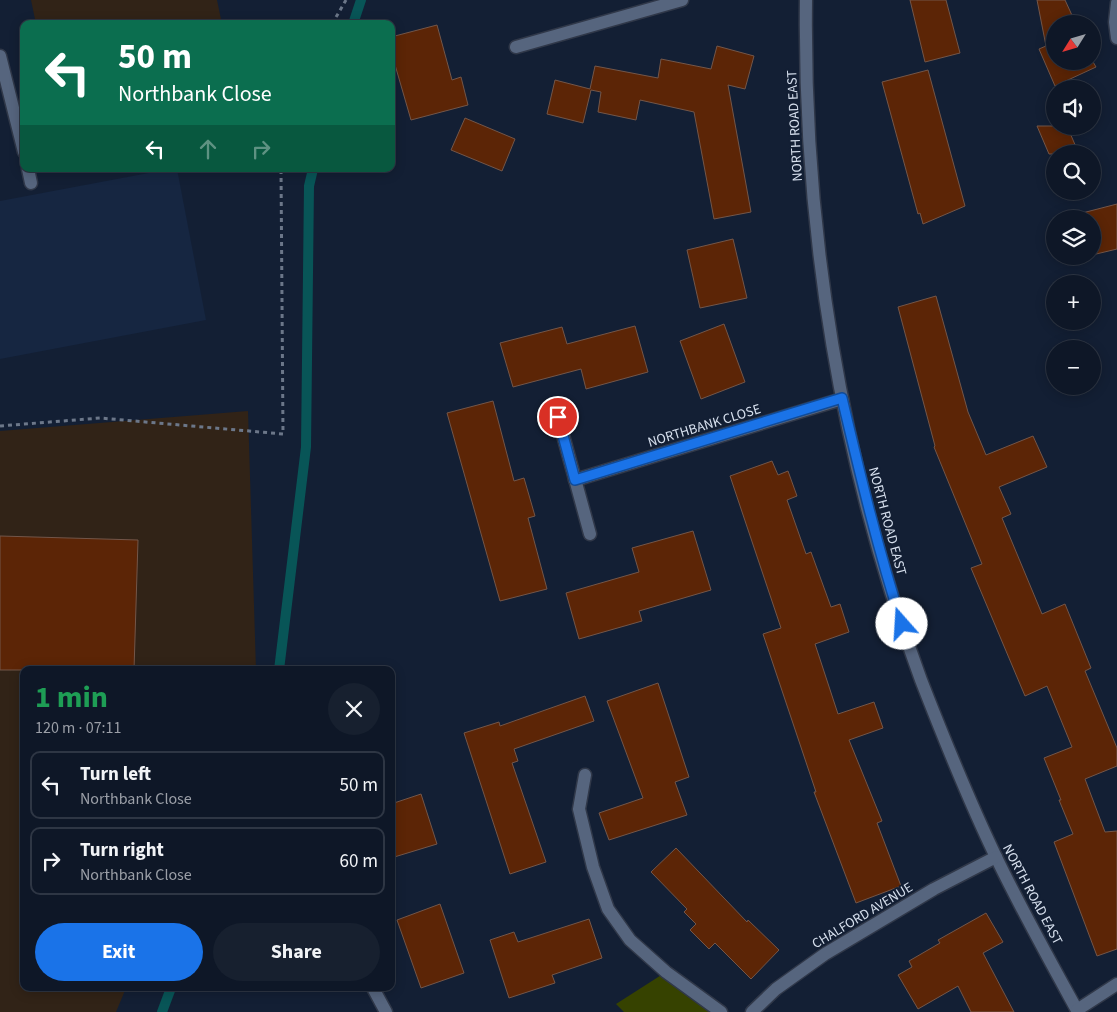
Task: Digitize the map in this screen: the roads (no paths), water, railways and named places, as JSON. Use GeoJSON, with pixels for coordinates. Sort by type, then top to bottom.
{"type":"FeatureCollection","features":[{"type":"Feature","properties":{"kind":"street"},"geometry":{"type":"LineString","coordinates":[[516,47],[682,0]]}},
{"type":"Feature","properties":{"kind":"street","name":"NORTH ROAD EAST"},"geometry":{"type":"LineString","coordinates":[[806,0],[808,112],[812,186],[829,328],[842,398],[864,493],[890,587],[924,688],[957,769],[996,858],[1078,1011]]}},
{"type":"Feature","properties":{"kind":"street"},"geometry":{"type":"LineString","coordinates":[[1117,3],[1114,22],[1117,38]]}},
{"type":"Feature","properties":{"kind":"street"},"geometry":{"type":"LineString","coordinates":[[0,56],[20,136]]}},
{"type":"Feature","properties":{"kind":"street"},"geometry":{"type":"LineString","coordinates":[[29,172],[31,182]]}},
{"type":"Feature","properties":{"kind":"street","name":"NORTHBANK CLOSE"},"geometry":{"type":"LineString","coordinates":[[575,480],[842,398]]}},
{"type":"Feature","properties":{"kind":"street"},"geometry":{"type":"LineString","coordinates":[[558,417],[590,534]]}},
{"type":"Feature","properties":{"kind":"street"},"geometry":{"type":"LineString","coordinates":[[584,775],[579,809],[593,868],[608,909],[630,940],[666,972],[721,1012]]}},
{"type":"Feature","properties":{"kind":"street","name":"CHALFORD AVENUE"},"geometry":{"type":"LineString","coordinates":[[752,1012],[776,989],[825,954],[934,889],[996,858]]}},
{"type":"Feature","properties":{"kind":"street"},"geometry":{"type":"LineString","coordinates":[[1078,1011],[1117,984]]}},
{"type":"Feature","properties":{"kind":"street"},"geometry":{"type":"LineString","coordinates":[[375,991],[386,1012]]}},
{"type":"Feature","properties":{"kind":"waterway"},"geometry":{"type":"LineString","coordinates":[[354,20],[361,0]]}},
{"type":"Feature","properties":{"kind":"waterway"},"geometry":{"type":"LineString","coordinates":[[279,666],[306,447],[309,186],[312,172]]}},
{"type":"Feature","properties":{"kind":"waterway"},"geometry":{"type":"LineString","coordinates":[[162,1012],[170,991]]}}]}
